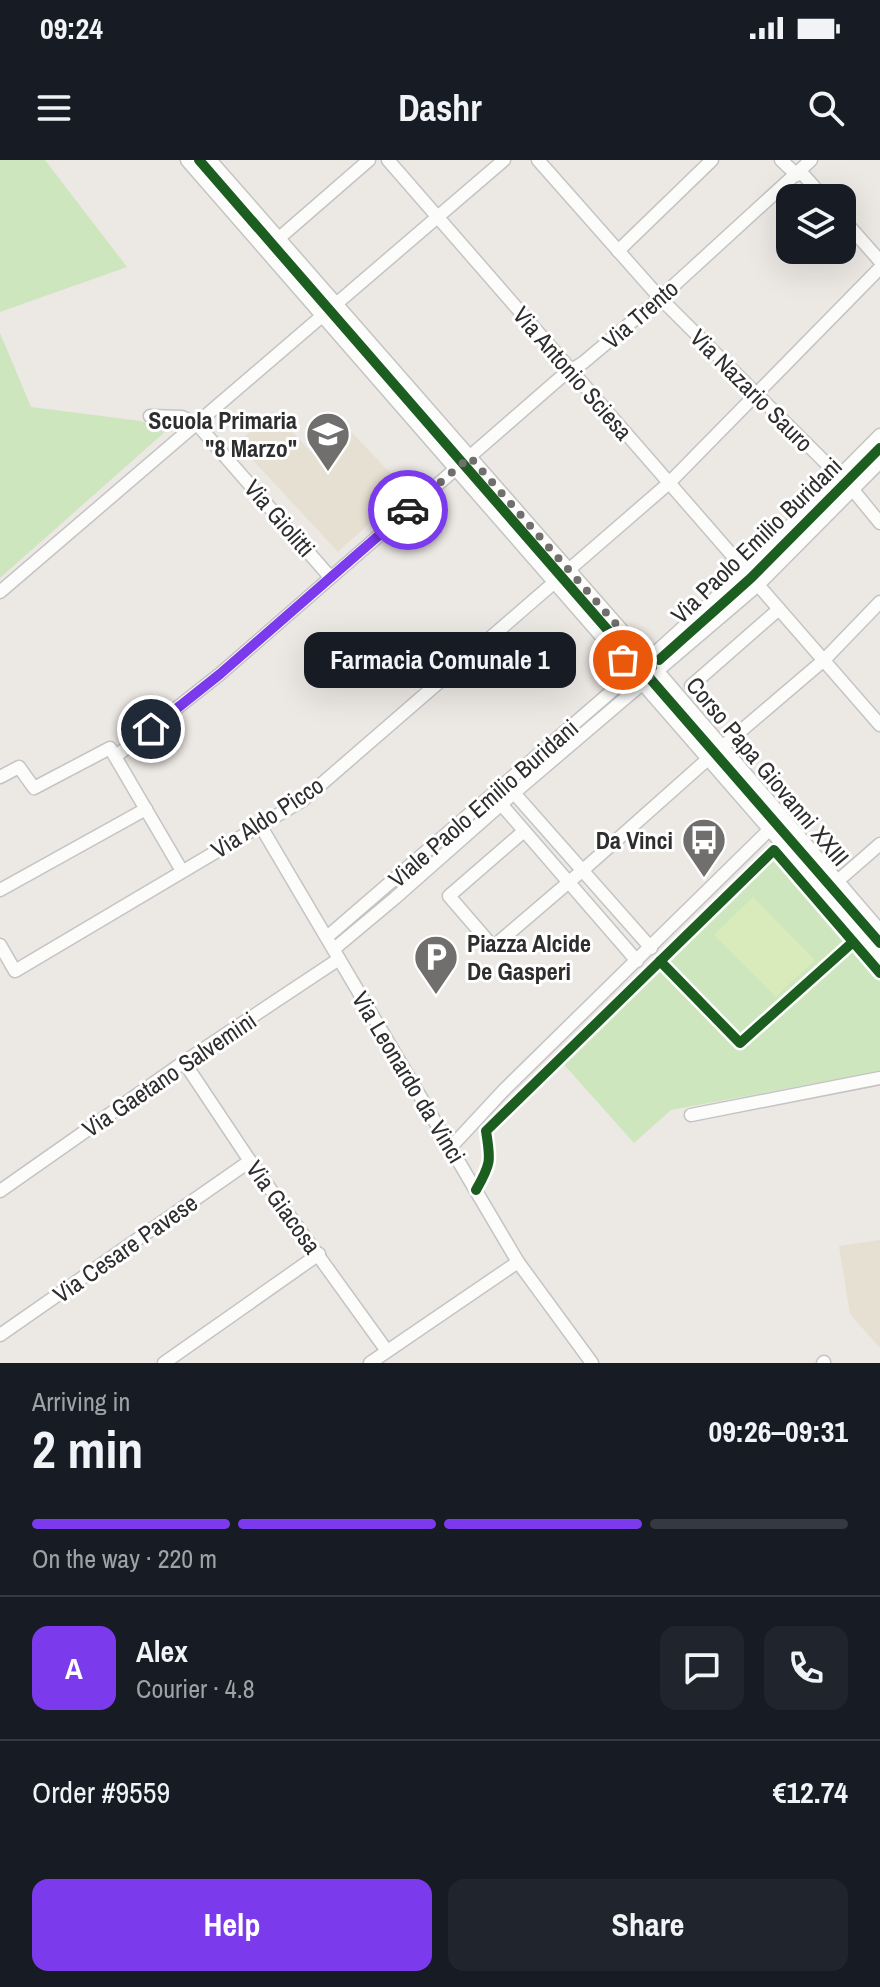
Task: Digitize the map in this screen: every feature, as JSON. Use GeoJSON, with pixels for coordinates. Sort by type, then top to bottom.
{"type":"FeatureCollection","features":[{"type":"Feature","properties":{"kind":"street"},"geometry":{"type":"LineString","coordinates":[[188,160],[324,316],[463,463]]}},
{"type":"Feature","properties":{"kind":"street"},"geometry":{"type":"LineString","coordinates":[[209,160],[336,305],[463,463]]}},
{"type":"Feature","properties":{"kind":"street"},"geometry":{"type":"LineString","coordinates":[[278,239],[369,160]]}},
{"type":"Feature","properties":{"kind":"street","name":"Via Antonio Sciesa"},"geometry":{"type":"LineString","coordinates":[[388,160],[880,725]]}},
{"type":"Feature","properties":{"kind":"street"},"geometry":{"type":"LineString","coordinates":[[0,592],[504,160]]}},
{"type":"Feature","properties":{"kind":"street","name":"Via Nazario Sauro"},"geometry":{"type":"LineString","coordinates":[[538,160],[660,298],[853,490],[880,523]]}},
{"type":"Feature","properties":{"kind":"street"},"geometry":{"type":"LineString","coordinates":[[618,251],[712,160]]}},
{"type":"Feature","properties":{"kind":"street"},"geometry":{"type":"LineString","coordinates":[[781,160],[809,184]]}},
{"type":"Feature","properties":{"kind":"street","name":"Via Trento"},"geometry":{"type":"LineString","coordinates":[[0,777],[19,767],[34,788],[113,752],[220,674],[571,370],[660,298],[811,160]]}},
{"type":"Feature","properties":{"kind":"street"},"geometry":{"type":"LineString","coordinates":[[856,234],[880,261]]}},
{"type":"Feature","properties":{"kind":"street","name":"Via Aldo Picco"},"geometry":{"type":"LineString","coordinates":[[0,945],[4,960],[15,971],[303,800],[669,483],[880,268]]}},
{"type":"Feature","properties":{"kind":"street"},"geometry":{"type":"LineString","coordinates":[[150,416],[182,417],[197,424]]}},
{"type":"Feature","properties":{"kind":"street","name":"Via Giolitti"},"geometry":{"type":"LineString","coordinates":[[197,424],[330,577]]}},
{"type":"Feature","properties":{"kind":"street","name":"Viale Paolo Emilio Buridani"},"geometry":{"type":"LineString","coordinates":[[652,665],[880,435]]}},
{"type":"Feature","properties":{"kind":"street","name":"Via Paolo Emilio Buridani"},"geometry":{"type":"LineString","coordinates":[[758,585],[880,462]]}},
{"type":"Feature","properties":{"kind":"street","name":"Corso Papa Giovanni XXIII"},"geometry":{"type":"LineString","coordinates":[[463,463],[568,570],[652,665],[721,748],[880,955]]}},
{"type":"Feature","properties":{"kind":"street","name":"Corso Papa Giovanni XXIII"},"geometry":{"type":"LineString","coordinates":[[463,463],[555,582],[770,829],[880,932]]}},
{"type":"Feature","properties":{"kind":"street","name":"Viale Paolo Emilio Buridani"},"geometry":{"type":"LineString","coordinates":[[333,948],[652,665],[758,585]]}},
{"type":"Feature","properties":{"kind":"street"},"geometry":{"type":"LineString","coordinates":[[524,831],[449,896],[493,947],[824,660],[880,602]]}},
{"type":"Feature","properties":{"kind":"street"},"geometry":{"type":"LineString","coordinates":[[691,686],[779,609]]}},
{"type":"Feature","properties":{"kind":"street","name":"Viale Paolo Emilio Buridani"},"geometry":{"type":"LineString","coordinates":[[333,948],[514,793],[638,677]]}},
{"type":"Feature","properties":{"kind":"street"},"geometry":{"type":"LineString","coordinates":[[113,752],[182,871]]}},
{"type":"Feature","properties":{"kind":"street"},"geometry":{"type":"LineString","coordinates":[[514,793],[651,948]]}},
{"type":"Feature","properties":{"kind":"street"},"geometry":{"type":"LineString","coordinates":[[501,804],[637,961]]}},
{"type":"Feature","properties":{"kind":"street"},"geometry":{"type":"LineString","coordinates":[[0,890],[146,809]]}},
{"type":"Feature","properties":{"kind":"street","name":"Via Leonardo da Vinci"},"geometry":{"type":"LineString","coordinates":[[260,825],[518,1262],[592,1363]]}},
{"type":"Feature","properties":{"kind":"street"},"geometry":{"type":"LineString","coordinates":[[451,1147],[504,1090],[770,829]]}},
{"type":"Feature","properties":{"kind":"street"},"geometry":{"type":"LineString","coordinates":[[830,887],[880,844]]}},
{"type":"Feature","properties":{"kind":"street","name":"Via Gaetano Salvemini"},"geometry":{"type":"LineString","coordinates":[[0,1191],[184,1062],[333,948]]}},
{"type":"Feature","properties":{"kind":"street","name":"Via Giacosa"},"geometry":{"type":"LineString","coordinates":[[184,1062],[250,1161],[387,1351]]}},
{"type":"Feature","properties":{"kind":"street"},"geometry":{"type":"LineString","coordinates":[[691,1115],[880,1078]]}},
{"type":"Feature","properties":{"kind":"street","name":"Via Cesare Pavese"},"geometry":{"type":"LineString","coordinates":[[0,1335],[250,1161]]}},
{"type":"Feature","properties":{"kind":"street"},"geometry":{"type":"LineString","coordinates":[[164,1363],[319,1254]]}},
{"type":"Feature","properties":{"kind":"street"},"geometry":{"type":"LineString","coordinates":[[370,1363],[518,1262]]}},
{"type":"Feature","properties":{"kind":"shaded area","name":"Scuola Primaria \"8 Marzo\""},"geometry":{"type":"Polygon","coordinates":[[[273,411],[315,456],[347,427],[406,490],[338,552],[237,443],[273,411]]]}},
{"type":"Feature","properties":{"kind":"shaded area"},"geometry":{"type":"Polygon","coordinates":[[[880,1240],[880,1348],[850,1314],[839,1246],[880,1240]]]}},
{"type":"Feature","properties":{"kind":"green space"},"geometry":{"type":"Polygon","coordinates":[[[0,160],[45,160],[127,267],[0,312],[0,160]]]}},
{"type":"Feature","properties":{"kind":"green space"},"geometry":{"type":"Polygon","coordinates":[[[0,333],[31,407],[141,421],[167,430],[0,578],[0,333]]]}},
{"type":"Feature","properties":{"kind":"green space"},"geometry":{"type":"Polygon","coordinates":[[[776,845],[880,965],[880,1071],[671,1110],[634,1143],[559,1059],[776,845]]]}},
{"type":"Feature","properties":{"kind":"green space"},"geometry":{"type":"Polygon","coordinates":[[[753,897],[815,960],[776,997],[714,935],[753,897]]]}},
{"type":"Feature","properties":{"kind":"cycle path"},"geometry":{"type":"LineString","coordinates":[[199,160],[880,943]]}},
{"type":"Feature","properties":{"kind":"cycle path"},"geometry":{"type":"LineString","coordinates":[[659,660],[751,578],[880,448]]}},
{"type":"Feature","properties":{"kind":"cycle path"},"geometry":{"type":"LineString","coordinates":[[476,1190],[488,1162],[486,1131],[774,850],[880,973]]}},
{"type":"Feature","properties":{"kind":"cycle path"},"geometry":{"type":"LineString","coordinates":[[660,961],[740,1043],[853,942]]}},
{"type":"Feature","properties":{"kind":"way so far"},"geometry":{"type":"LineString","coordinates":[[408,510],[470,457],[657,671],[643,682],[623,660]]}},
{"type":"Feature","properties":{"kind":"place","name":"Scuola Primaria \"8 Marzo\""},"geometry":{"type":"Point","coordinates":[328,473]}},
{"type":"Feature","properties":{"kind":"place","name":"Farmacia Comunale 1"},"geometry":{"type":"Point","coordinates":[623,660]}},
{"type":"Feature","properties":{"kind":"place","name":"Da Vinci"},"geometry":{"type":"Point","coordinates":[704,879]}},
{"type":"Feature","properties":{"kind":"place","name":"Piazza Alcide De Gasperi"},"geometry":{"type":"Point","coordinates":[436,996]}},
{"type":"Feature","properties":{"kind":"route"},"geometry":{"type":"LineString","coordinates":[[151,729],[220,674],[408,510]]}}]}
